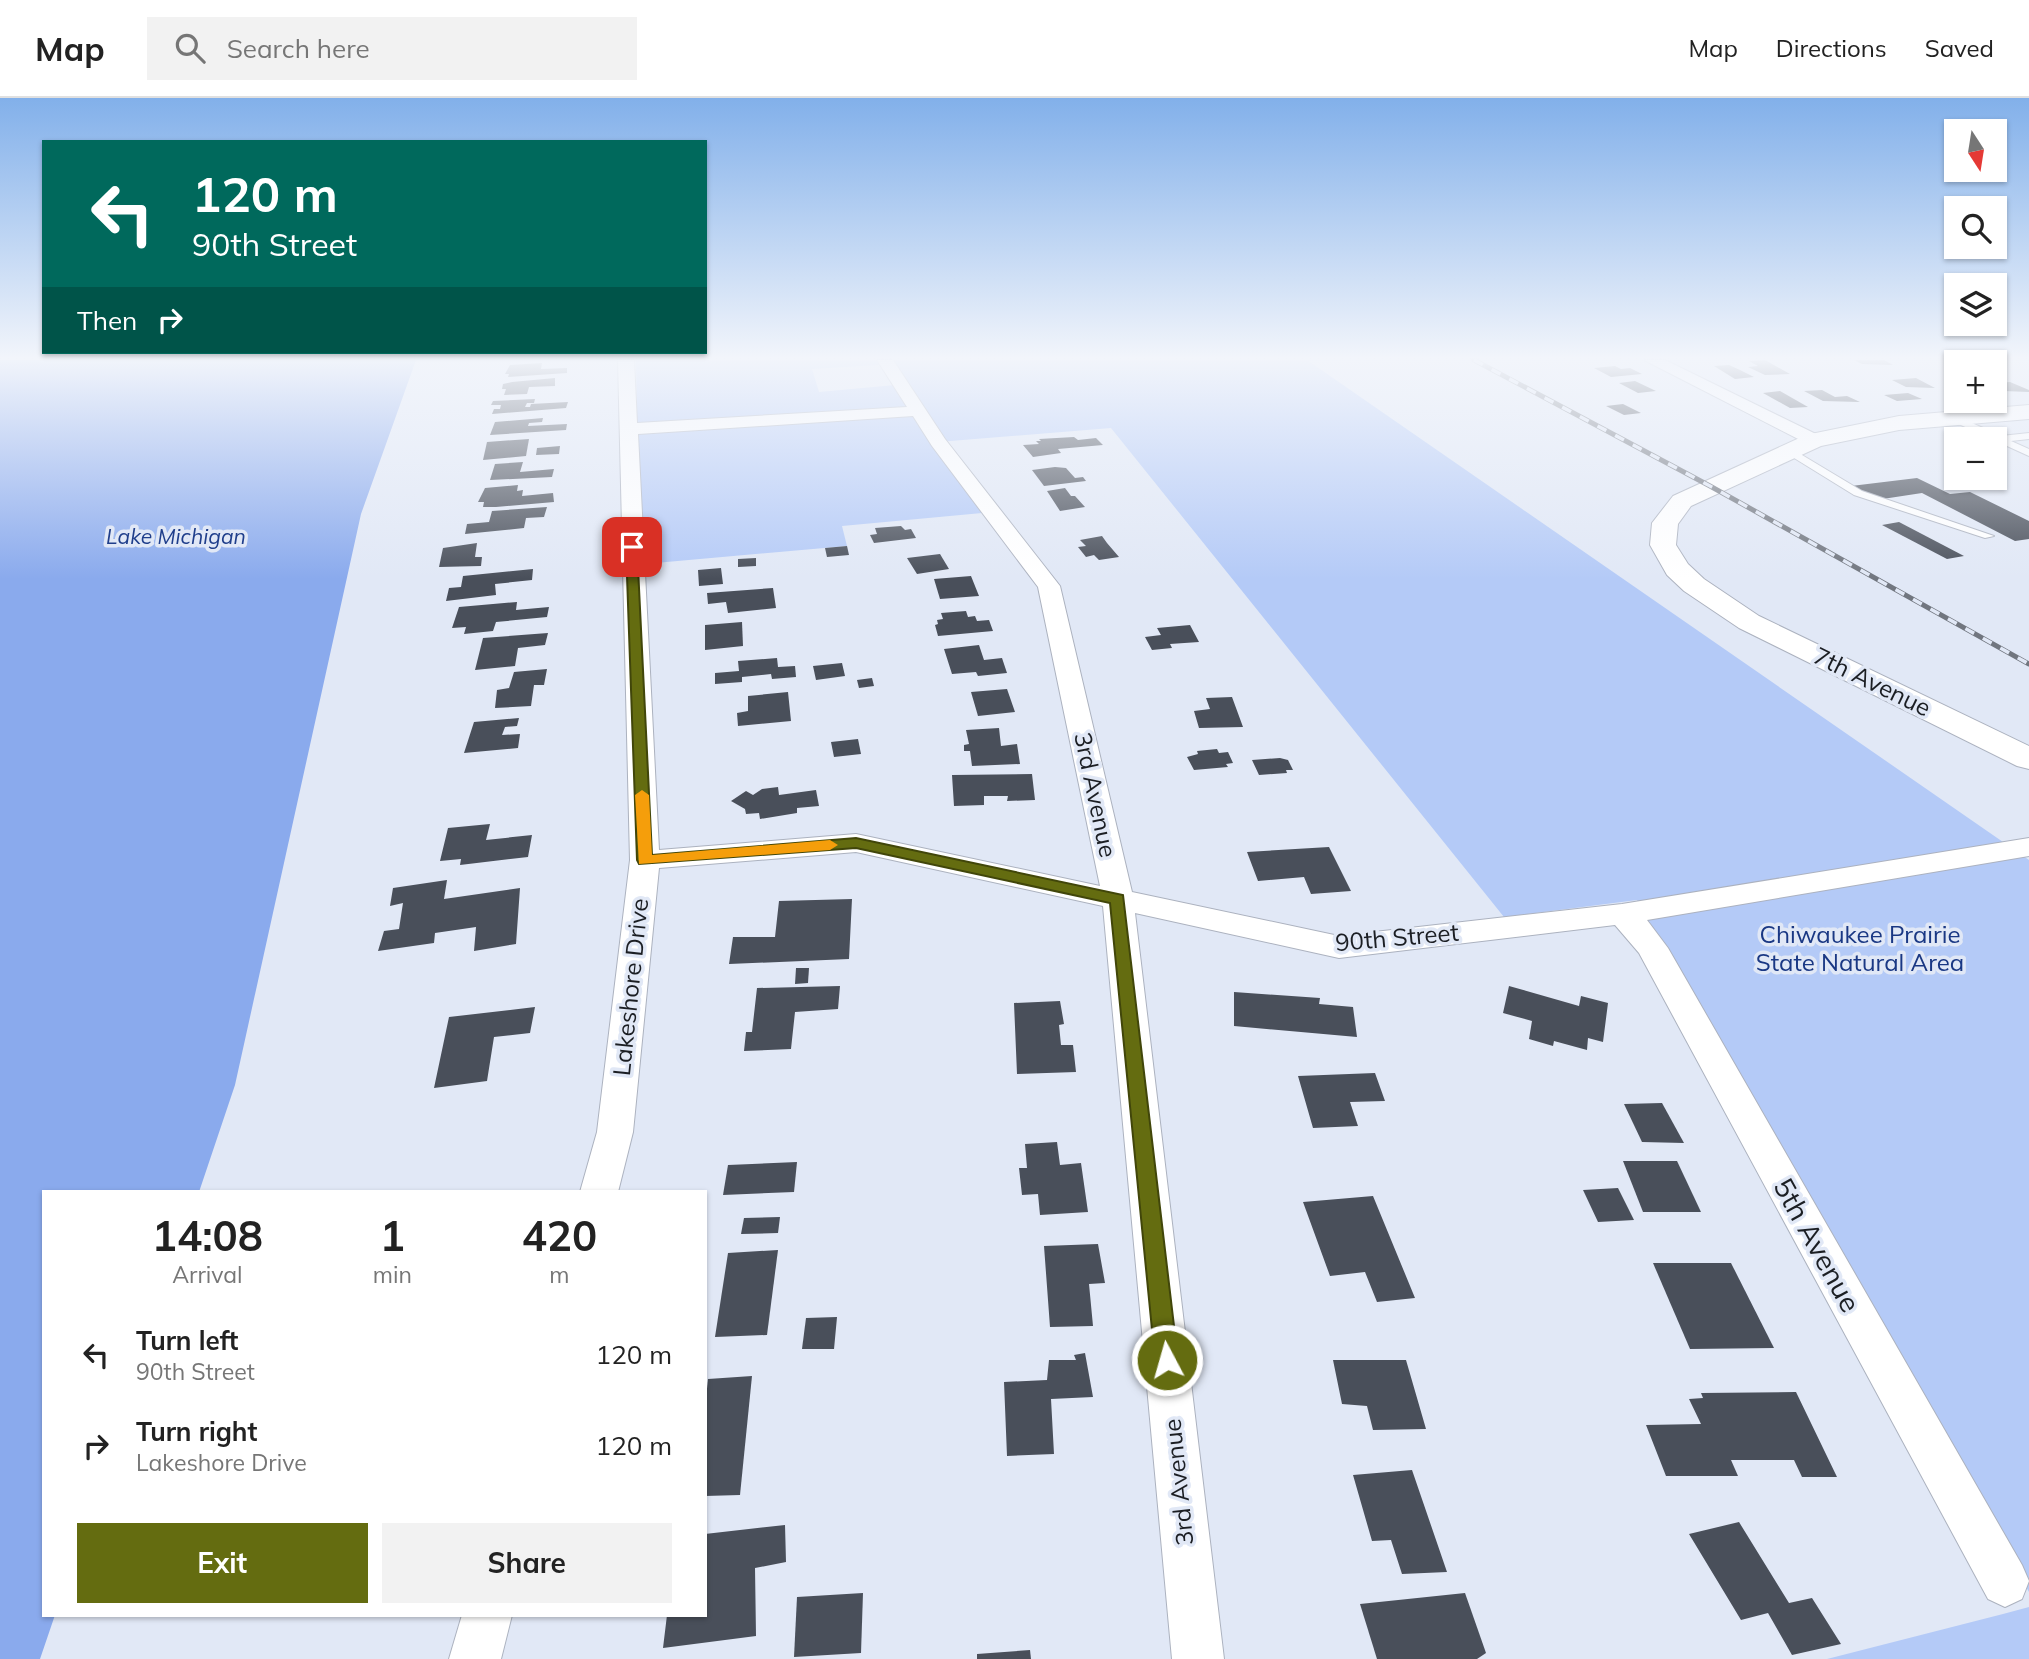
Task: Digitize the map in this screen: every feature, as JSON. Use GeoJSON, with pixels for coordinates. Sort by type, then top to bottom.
{"type":"FeatureCollection","features":[{"type":"Feature","properties":{"kind":"street","name":"Lakeshore Drive"},"geometry":{"type":"LineString","coordinates":[[600,1190],[615,1132],[645,860],[627,433]]}},
{"type":"Feature","properties":{"kind":"street","name":"3rd Avenue"},"geometry":{"type":"LineString","coordinates":[[933,433],[1049,586],[1118,899],[1198,1659]]}},
{"type":"Feature","properties":{"kind":"street"},"geometry":{"type":"LineString","coordinates":[[1800,433],[1814,440]]}},
{"type":"Feature","properties":{"kind":"street","name":"7th Avenue"},"geometry":{"type":"LineString","coordinates":[[1850,433],[1814,440],[1682,501],[1665,523],[1662,545],[1677,569],[1717,603],[1749,622],[2029,759]]}},
{"type":"Feature","properties":{"kind":"street","name":"90th Street"},"geometry":{"type":"LineString","coordinates":[[645,860],[856,843],[1339,947],[1622,914],[2029,848]]}},
{"type":"Feature","properties":{"kind":"street","name":"5th Avenue"},"geometry":{"type":"LineString","coordinates":[[1622,914],[1639,930],[1652,948],[2005,1582]]}},
{"type":"Feature","properties":{"kind":"street"},"geometry":{"type":"LineString","coordinates":[[475,1659],[486,1617]]}},
{"type":"Feature","properties":{"kind":"lane"},"geometry":{"type":"LineString","coordinates":[[2007,438],[2029,436]]}},
{"type":"Feature","properties":{"kind":"lane"},"geometry":{"type":"LineString","coordinates":[[2007,442],[2029,453]]}},
{"type":"Feature","properties":{"kind":"lane"},"geometry":{"type":"LineString","coordinates":[[1789,451],[1858,493],[1989,536]]}},
{"type":"Feature","properties":{"kind":"green space","name":"Chiwaukee Prairie State Natural Area"},"geometry":{"type":"Polygon","coordinates":[[[636,433],[1051,433],[938,442],[993,512],[842,526],[847,546],[633,565],[636,433]]]}},
{"type":"Feature","properties":{"kind":"green space","name":"Chiwaukee Prairie State Natural Area"},"geometry":{"type":"Polygon","coordinates":[[[1115,433],[1412,433],[2029,860],[2029,1592],[1637,900],[1504,917],[1115,433]]]}},
{"type":"Feature","properties":{"kind":"green space"},"geometry":{"type":"Polygon","coordinates":[[[2029,1607],[2029,1659],[1827,1659],[2003,1614],[2029,1607]]]}},
{"type":"Feature","properties":{"kind":"water","name":"Lake Michigan"},"geometry":{"type":"Polygon","coordinates":[[[0,433],[390,433],[361,514],[235,1085],[200,1190],[42,1190],[42,1617],[54,1617],[40,1659],[0,1659],[0,433]]]}},
{"type":"Feature","properties":{"kind":"building"},"geometry":{"type":"Polygon","coordinates":[[[491,433],[523,433],[490,435],[491,433]]]}},
{"type":"Feature","properties":{"kind":"building"},"geometry":{"type":"Polygon","coordinates":[[[1074,437],[1078,440],[1096,438],[1103,445],[1058,449],[1061,453],[1033,457],[1023,445],[1039,444],[1036,441],[1041,441],[1039,439],[1074,437]]]}},
{"type":"Feature","properties":{"kind":"building"},"geometry":{"type":"Polygon","coordinates":[[[529,439],[526,456],[483,460],[487,442],[529,439]]]}},
{"type":"Feature","properties":{"kind":"building"},"geometry":{"type":"Polygon","coordinates":[[[560,446],[559,454],[536,455],[537,448],[560,446]]]}},
{"type":"Feature","properties":{"kind":"building"},"geometry":{"type":"Polygon","coordinates":[[[523,462],[520,472],[554,469],[552,477],[490,480],[495,464],[523,462]]]}},
{"type":"Feature","properties":{"kind":"building"},"geometry":{"type":"Polygon","coordinates":[[[1066,468],[1075,478],[1083,477],[1086,481],[1044,486],[1032,470],[1066,468]]]}},
{"type":"Feature","properties":{"kind":"building"},"geometry":{"type":"Polygon","coordinates":[[[1917,478],[1950,494],[1970,492],[2029,521],[2029,539],[2015,541],[1922,493],[1876,500],[1851,486],[1917,478]]]}},
{"type":"Feature","properties":{"kind":"building"},"geometry":{"type":"Polygon","coordinates":[[[518,485],[517,491],[523,490],[522,496],[553,493],[554,502],[483,507],[484,502],[478,502],[485,488],[518,485]]]}},
{"type":"Feature","properties":{"kind":"building"},"geometry":{"type":"Polygon","coordinates":[[[1065,488],[1085,507],[1060,511],[1047,491],[1065,488]]]}},
{"type":"Feature","properties":{"kind":"building"},"geometry":{"type":"Polygon","coordinates":[[[547,507],[544,517],[526,518],[524,528],[465,534],[467,524],[489,522],[492,511],[547,507]]]}},
{"type":"Feature","properties":{"kind":"building"},"geometry":{"type":"Polygon","coordinates":[[[1899,522],[1964,556],[1947,559],[1882,525],[1899,522]]]}},
{"type":"Feature","properties":{"kind":"building"},"geometry":{"type":"Polygon","coordinates":[[[901,526],[905,530],[911,529],[916,538],[874,543],[870,535],[877,534],[875,528],[901,526]]]}},
{"type":"Feature","properties":{"kind":"building"},"geometry":{"type":"Polygon","coordinates":[[[1102,536],[1119,557],[1099,560],[1094,555],[1086,557],[1078,547],[1086,546],[1080,540],[1102,536]]]}},
{"type":"Feature","properties":{"kind":"building"},"geometry":{"type":"Polygon","coordinates":[[[477,543],[475,557],[482,557],[481,566],[439,567],[443,548],[477,543]]]}},
{"type":"Feature","properties":{"kind":"building"},"geometry":{"type":"Polygon","coordinates":[[[847,546],[849,555],[827,557],[825,548],[847,546]]]}},
{"type":"Feature","properties":{"kind":"building"},"geometry":{"type":"Polygon","coordinates":[[[940,554],[949,569],[917,574],[907,558],[940,554]]]}},
{"type":"Feature","properties":{"kind":"building"},"geometry":{"type":"Polygon","coordinates":[[[756,558],[756,566],[738,567],[738,559],[756,558]]]}},
{"type":"Feature","properties":{"kind":"building"},"geometry":{"type":"Polygon","coordinates":[[[721,568],[723,584],[699,586],[698,570],[721,568]]]}},
{"type":"Feature","properties":{"kind":"building"},"geometry":{"type":"Polygon","coordinates":[[[533,569],[532,580],[495,584],[496,595],[446,601],[449,588],[461,587],[463,576],[533,569]]]}},
{"type":"Feature","properties":{"kind":"building"},"geometry":{"type":"Polygon","coordinates":[[[971,576],[979,596],[940,599],[934,579],[971,576]]]}},
{"type":"Feature","properties":{"kind":"building"},"geometry":{"type":"Polygon","coordinates":[[[773,588],[776,608],[728,613],[726,602],[708,604],[707,593],[773,588]]]}},
{"type":"Feature","properties":{"kind":"building"},"geometry":{"type":"Polygon","coordinates":[[[517,602],[516,610],[549,607],[547,617],[496,622],[493,631],[464,634],[466,627],[452,628],[459,607],[517,602]]]}},
{"type":"Feature","properties":{"kind":"building"},"geometry":{"type":"Polygon","coordinates":[[[966,611],[968,617],[975,616],[977,621],[989,620],[993,631],[938,636],[935,625],[938,624],[937,620],[943,619],[941,613],[966,611]]]}},
{"type":"Feature","properties":{"kind":"building"},"geometry":{"type":"Polygon","coordinates":[[[742,622],[743,646],[705,650],[705,625],[742,622]]]}},
{"type":"Feature","properties":{"kind":"building"},"geometry":{"type":"Polygon","coordinates":[[[1190,625],[1199,642],[1170,644],[1172,648],[1152,650],[1145,637],[1161,635],[1157,628],[1190,625]]]}},
{"type":"Feature","properties":{"kind":"building"},"geometry":{"type":"Polygon","coordinates":[[[548,633],[545,645],[518,648],[515,666],[475,670],[483,638],[548,633]]]}},
{"type":"Feature","properties":{"kind":"building"},"geometry":{"type":"Polygon","coordinates":[[[979,645],[984,660],[1002,658],[1007,673],[978,676],[976,672],[952,674],[944,649],[979,645]]]}},
{"type":"Feature","properties":{"kind":"building"},"geometry":{"type":"Polygon","coordinates":[[[777,658],[778,667],[795,666],[796,677],[772,679],[771,674],[742,677],[742,682],[715,684],[715,673],[739,671],[738,661],[777,658]]]}},
{"type":"Feature","properties":{"kind":"building"},"geometry":{"type":"Polygon","coordinates":[[[842,663],[845,676],[816,680],[813,666],[842,663]]]}},
{"type":"Feature","properties":{"kind":"building"},"geometry":{"type":"Polygon","coordinates":[[[547,669],[544,685],[534,685],[531,706],[495,708],[497,690],[509,688],[514,672],[547,669]]]}},
{"type":"Feature","properties":{"kind":"building"},"geometry":{"type":"Polygon","coordinates":[[[872,678],[874,686],[859,688],[857,680],[872,678]]]}},
{"type":"Feature","properties":{"kind":"building"},"geometry":{"type":"Polygon","coordinates":[[[1007,689],[1015,712],[978,716],[971,692],[1007,689]]]}},
{"type":"Feature","properties":{"kind":"building"},"geometry":{"type":"Polygon","coordinates":[[[788,692],[791,721],[738,726],[737,713],[748,711],[748,696],[788,692]]]}},
{"type":"Feature","properties":{"kind":"building"},"geometry":{"type":"Polygon","coordinates":[[[1232,697],[1243,727],[1199,728],[1194,711],[1210,709],[1206,698],[1232,697]]]}},
{"type":"Feature","properties":{"kind":"building"},"geometry":{"type":"Polygon","coordinates":[[[519,718],[517,726],[505,727],[502,735],[520,734],[518,748],[464,753],[474,722],[519,718]]]}},
{"type":"Feature","properties":{"kind":"building"},"geometry":{"type":"Polygon","coordinates":[[[999,728],[1001,746],[1017,744],[1020,764],[972,766],[970,751],[964,751],[964,745],[969,744],[966,730],[999,728]]]}},
{"type":"Feature","properties":{"kind":"building"},"geometry":{"type":"Polygon","coordinates":[[[858,739],[861,754],[834,757],[831,742],[858,739]]]}},
{"type":"Feature","properties":{"kind":"building"},"geometry":{"type":"Polygon","coordinates":[[[1217,749],[1219,753],[1228,752],[1233,763],[1226,764],[1228,767],[1194,770],[1187,757],[1198,754],[1197,751],[1217,749]]]}},
{"type":"Feature","properties":{"kind":"building"},"geometry":{"type":"Polygon","coordinates":[[[1252,760],[1288,760],[1293,770],[1259,775],[1252,760]]]}},
{"type":"Feature","properties":{"kind":"building"},"geometry":{"type":"Polygon","coordinates":[[[1032,774],[1035,800],[1007,801],[1008,796],[984,796],[984,805],[954,806],[952,775],[1032,774]]]}},
{"type":"Feature","properties":{"kind":"building"},"geometry":{"type":"Polygon","coordinates":[[[778,787],[779,795],[816,790],[819,806],[797,808],[797,813],[760,819],[759,813],[746,814],[745,809],[731,801],[746,791],[753,795],[762,789],[778,787]]]}},
{"type":"Feature","properties":{"kind":"building"},"geometry":{"type":"Polygon","coordinates":[[[490,824],[486,840],[532,835],[528,857],[460,865],[461,859],[440,861],[448,828],[490,824]]]}},
{"type":"Feature","properties":{"kind":"building"},"geometry":{"type":"Polygon","coordinates":[[[1329,847],[1351,891],[1311,894],[1304,877],[1258,881],[1247,852],[1329,847]]]}},
{"type":"Feature","properties":{"kind":"building"},"geometry":{"type":"Polygon","coordinates":[[[447,880],[444,899],[520,888],[516,944],[474,951],[476,927],[435,933],[434,943],[378,951],[384,931],[399,929],[403,903],[390,906],[393,888],[447,880]]]}},
{"type":"Feature","properties":{"kind":"building"},"geometry":{"type":"Polygon","coordinates":[[[852,899],[849,959],[729,964],[733,937],[775,937],[779,901],[852,899]]]}},
{"type":"Feature","properties":{"kind":"building"},"geometry":{"type":"Polygon","coordinates":[[[796,968],[809,968],[808,983],[795,984],[796,968]]]}},
{"type":"Feature","properties":{"kind":"building"},"geometry":{"type":"Polygon","coordinates":[[[840,986],[838,1009],[795,1012],[791,1049],[744,1051],[746,1032],[752,1032],[757,988],[840,986]]]}},
{"type":"Feature","properties":{"kind":"building"},"geometry":{"type":"Polygon","coordinates":[[[1509,986],[1579,1006],[1581,996],[1608,1003],[1603,1042],[1588,1038],[1587,1050],[1554,1041],[1553,1046],[1529,1039],[1532,1021],[1503,1013],[1509,986]]]}},
{"type":"Feature","properties":{"kind":"building"},"geometry":{"type":"Polygon","coordinates":[[[1234,992],[1320,998],[1319,1004],[1353,1007],[1357,1037],[1234,1026],[1234,992]]]}},
{"type":"Feature","properties":{"kind":"building"},"geometry":{"type":"Polygon","coordinates":[[[1060,1001],[1064,1024],[1059,1025],[1061,1045],[1073,1045],[1076,1072],[1017,1074],[1014,1003],[1060,1001]]]}},
{"type":"Feature","properties":{"kind":"building"},"geometry":{"type":"Polygon","coordinates":[[[535,1007],[530,1033],[494,1037],[487,1081],[434,1088],[449,1017],[535,1007]]]}},
{"type":"Feature","properties":{"kind":"building"},"geometry":{"type":"Polygon","coordinates":[[[1375,1073],[1385,1101],[1350,1102],[1358,1126],[1313,1128],[1298,1076],[1375,1073]]]}},
{"type":"Feature","properties":{"kind":"building"},"geometry":{"type":"Polygon","coordinates":[[[1662,1103],[1684,1143],[1642,1142],[1624,1104],[1662,1103]]]}},
{"type":"Feature","properties":{"kind":"building"},"geometry":{"type":"Polygon","coordinates":[[[1057,1142],[1060,1165],[1081,1163],[1088,1212],[1040,1215],[1038,1194],[1022,1195],[1019,1168],[1027,1168],[1025,1144],[1057,1142]]]}},
{"type":"Feature","properties":{"kind":"building"},"geometry":{"type":"Polygon","coordinates":[[[1623,1161],[1677,1161],[1701,1212],[1643,1212],[1623,1161]]]}},
{"type":"Feature","properties":{"kind":"building"},"geometry":{"type":"Polygon","coordinates":[[[797,1162],[794,1192],[723,1195],[728,1165],[797,1162]]]}},
{"type":"Feature","properties":{"kind":"building"},"geometry":{"type":"Polygon","coordinates":[[[1618,1188],[1634,1220],[1598,1222],[1583,1190],[1618,1188]]]}},
{"type":"Feature","properties":{"kind":"building"},"geometry":{"type":"Polygon","coordinates":[[[1373,1196],[1415,1298],[1377,1302],[1365,1272],[1330,1276],[1303,1202],[1373,1196]]]}},
{"type":"Feature","properties":{"kind":"building"},"geometry":{"type":"Polygon","coordinates":[[[780,1217],[778,1233],[741,1234],[744,1218],[780,1217]]]}},
{"type":"Feature","properties":{"kind":"building"},"geometry":{"type":"Polygon","coordinates":[[[1098,1244],[1105,1283],[1089,1284],[1093,1326],[1050,1327],[1044,1246],[1098,1244]]]}},
{"type":"Feature","properties":{"kind":"building"},"geometry":{"type":"Polygon","coordinates":[[[778,1250],[767,1335],[715,1337],[728,1253],[778,1250]]]}},
{"type":"Feature","properties":{"kind":"building"},"geometry":{"type":"Polygon","coordinates":[[[1653,1263],[1731,1263],[1774,1348],[1690,1349],[1653,1263]]]}},
{"type":"Feature","properties":{"kind":"building"},"geometry":{"type":"Polygon","coordinates":[[[837,1317],[834,1349],[802,1349],[806,1318],[837,1317]]]}},
{"type":"Feature","properties":{"kind":"building"},"geometry":{"type":"Polygon","coordinates":[[[1085,1353],[1093,1397],[1051,1399],[1054,1454],[1007,1456],[1004,1382],[1047,1380],[1049,1360],[1076,1360],[1074,1355],[1085,1353]]]}},
{"type":"Feature","properties":{"kind":"building"},"geometry":{"type":"Polygon","coordinates":[[[1333,1360],[1406,1360],[1426,1429],[1373,1430],[1367,1406],[1342,1404],[1333,1360]]]}},
{"type":"Feature","properties":{"kind":"building"},"geometry":{"type":"Polygon","coordinates":[[[752,1376],[740,1495],[707,1496],[708,1379],[752,1376]]]}},
{"type":"Feature","properties":{"kind":"building"},"geometry":{"type":"Polygon","coordinates":[[[1796,1392],[1837,1477],[1802,1477],[1794,1460],[1731,1460],[1738,1476],[1666,1476],[1646,1425],[1701,1424],[1689,1399],[1703,1398],[1701,1393],[1796,1392]]]}},
{"type":"Feature","properties":{"kind":"building"},"geometry":{"type":"Polygon","coordinates":[[[1412,1470],[1447,1572],[1402,1574],[1391,1540],[1372,1541],[1353,1475],[1412,1470]]]}},
{"type":"Feature","properties":{"kind":"building"},"geometry":{"type":"Polygon","coordinates":[[[1739,1522],[1789,1603],[1812,1598],[1841,1644],[1792,1655],[1768,1613],[1741,1620],[1689,1534],[1739,1522]]]}},
{"type":"Feature","properties":{"kind":"building"},"geometry":{"type":"Polygon","coordinates":[[[785,1525],[786,1562],[755,1568],[756,1636],[663,1648],[667,1617],[707,1617],[707,1534],[785,1525]]]}},
{"type":"Feature","properties":{"kind":"building"},"geometry":{"type":"Polygon","coordinates":[[[863,1593],[861,1653],[794,1657],[797,1597],[863,1593]]]}},
{"type":"Feature","properties":{"kind":"building"},"geometry":{"type":"Polygon","coordinates":[[[1465,1593],[1486,1653],[1477,1659],[1377,1659],[1360,1604],[1465,1593]]]}},
{"type":"Feature","properties":{"kind":"building"},"geometry":{"type":"Polygon","coordinates":[[[1030,1650],[1031,1659],[977,1659],[977,1654],[1030,1650]]]}},
{"type":"Feature","properties":{"kind":"railway"},"geometry":{"type":"LineString","coordinates":[[1610,433],[2029,664]]}},
{"type":"Feature","properties":{"kind":"slow traffic"},"geometry":{"type":"LineString","coordinates":[[642,795],[645,860],[830,845]]}},
{"type":"Feature","properties":{"kind":"route"},"geometry":{"type":"LineString","coordinates":[[632,547],[645,860],[856,843],[1118,899],[1167,1360]]}}]}
